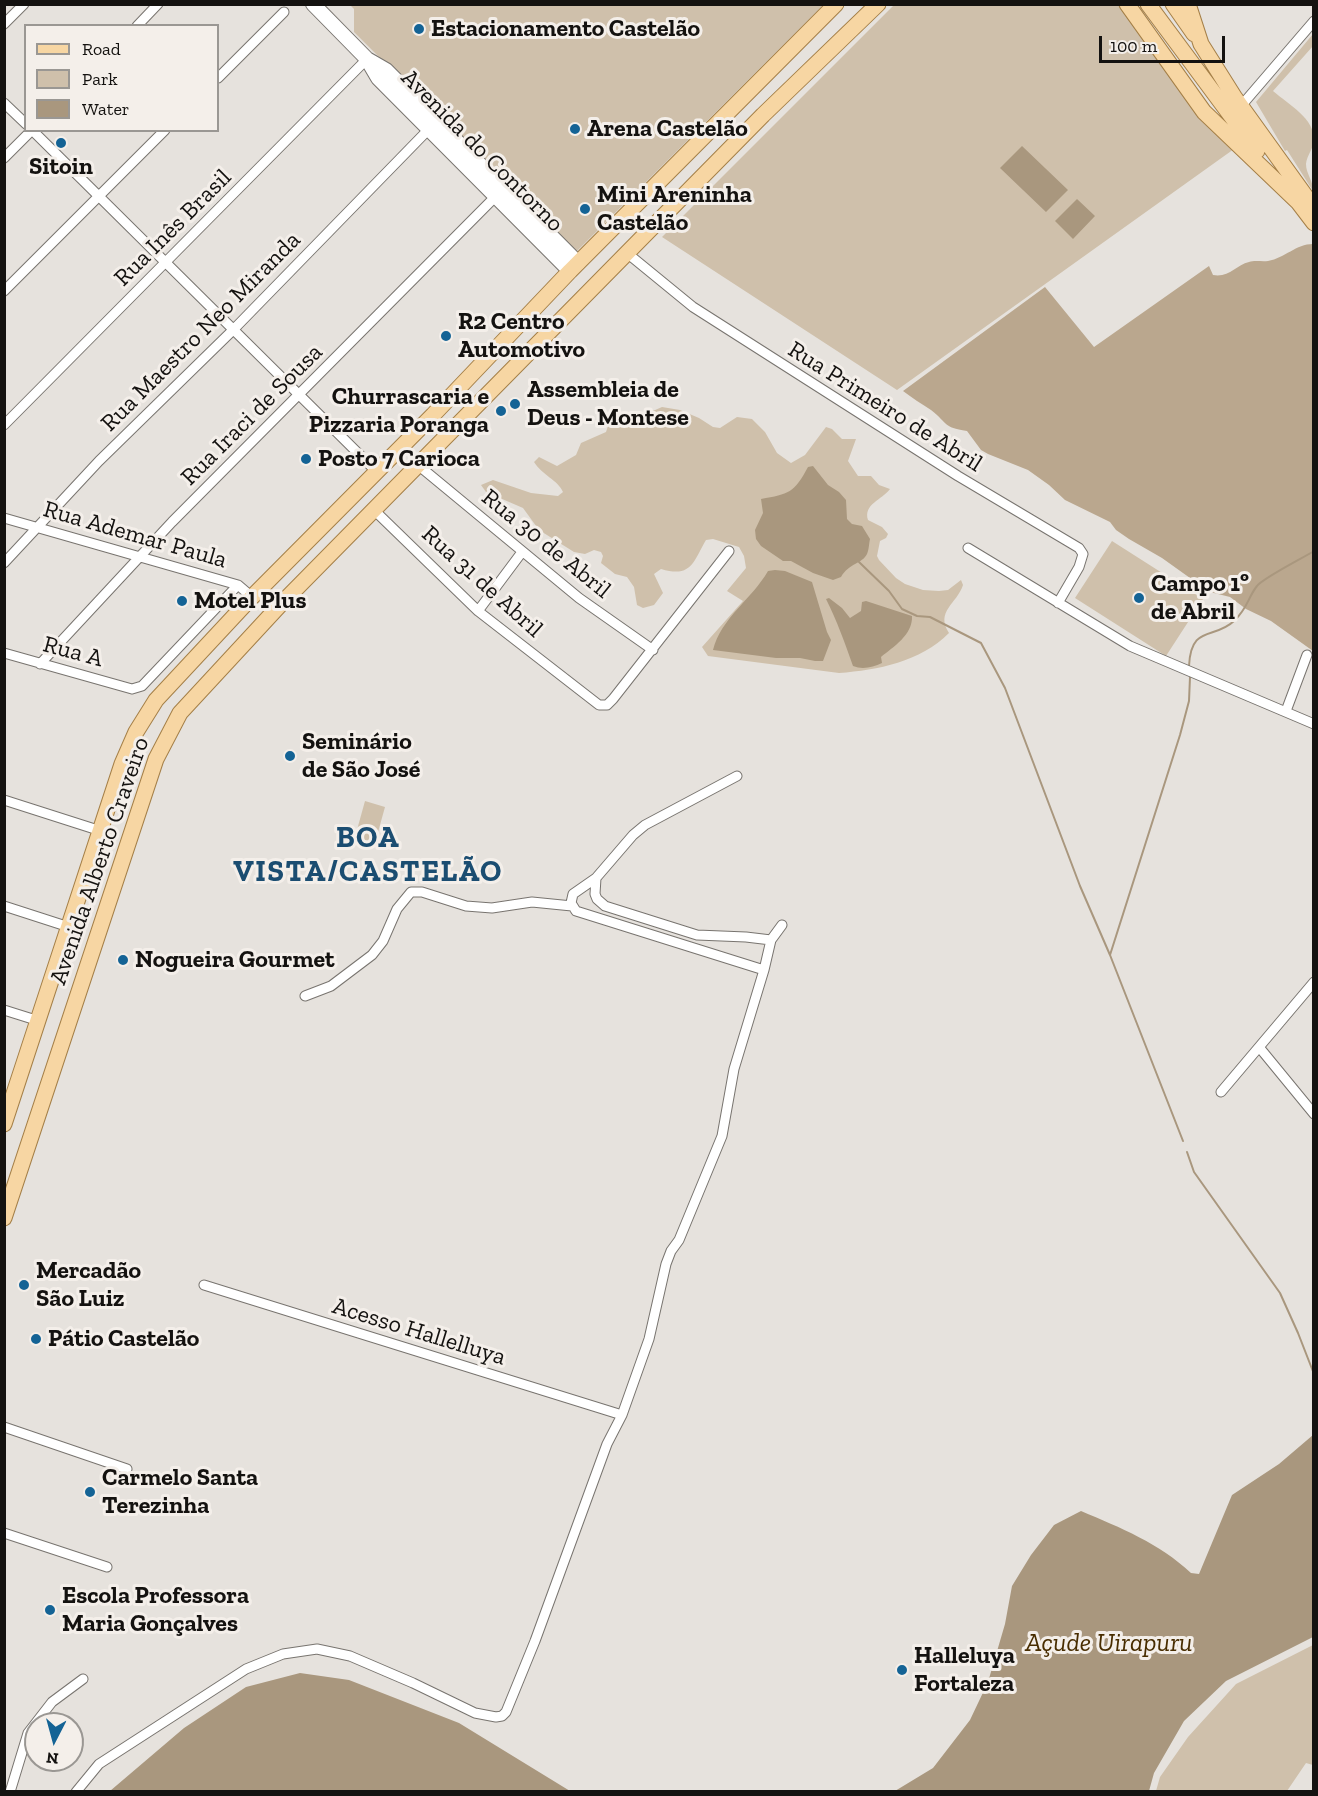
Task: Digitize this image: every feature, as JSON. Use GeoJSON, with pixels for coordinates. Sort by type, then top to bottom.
{"type":"FeatureCollection","features":[{"type":"Feature","properties":{"kind":"main road","name":"Avenida Alberto Craveiro"},"geometry":{"type":"LineString","coordinates":[[5,1119],[126,756],[136,732],[156,699],[252,597],[574,267],[836,4]]}},
{"type":"Feature","properties":{"kind":"main road","name":"Avenida Alberto Craveiro"},"geometry":{"type":"LineString","coordinates":[[4,1218],[156,759],[180,713],[271,615],[418,465],[763,115],[878,4]]}},
{"type":"Feature","properties":{"kind":"main road"},"geometry":{"type":"LineString","coordinates":[[1127,4],[1204,112],[1298,202]]}},
{"type":"Feature","properties":{"kind":"main road"},"geometry":{"type":"LineString","coordinates":[[1148,4],[1219,103],[1314,223]]}},
{"type":"Feature","properties":{"kind":"main road"},"geometry":{"type":"LineString","coordinates":[[1173,4],[1240,106],[1314,207]]}},
{"type":"Feature","properties":{"kind":"main road"},"geometry":{"type":"LineString","coordinates":[[1188,4],[1201,44]]}},
{"type":"Feature","properties":{"kind":"main road"},"geometry":{"type":"LineString","coordinates":[[252,597],[271,615]]}},
{"type":"Feature","properties":{"kind":"street"},"geometry":{"type":"LineString","coordinates":[[4,24],[24,4]]}},
{"type":"Feature","properties":{"kind":"street"},"geometry":{"type":"LineString","coordinates":[[139,24],[158,4]]}},
{"type":"Feature","properties":{"kind":"street","name":"Avenida do Contorno"},"geometry":{"type":"LineString","coordinates":[[313,4],[368,59],[386,70],[574,267]]}},
{"type":"Feature","properties":{"kind":"street"},"geometry":{"type":"LineString","coordinates":[[219,77],[284,12]]}},
{"type":"Feature","properties":{"kind":"street"},"geometry":{"type":"LineString","coordinates":[[1240,106],[1314,21]]}},
{"type":"Feature","properties":{"kind":"street","name":"Avenida do Contorno"},"geometry":{"type":"LineString","coordinates":[[368,59],[378,78],[428,130],[495,196],[574,267]]}},
{"type":"Feature","properties":{"kind":"street","name":"Rua Inês Brasil"},"geometry":{"type":"LineString","coordinates":[[4,425],[368,59]]}},
{"type":"Feature","properties":{"kind":"street"},"geometry":{"type":"LineString","coordinates":[[4,104],[24,122]]}},
{"type":"Feature","properties":{"kind":"street","name":"Rua Maestro Neo Miranda"},"geometry":{"type":"LineString","coordinates":[[4,563],[99,461],[233,330],[428,130]]}},
{"type":"Feature","properties":{"kind":"street"},"geometry":{"type":"LineString","coordinates":[[4,158],[31,132]]}},
{"type":"Feature","properties":{"kind":"street"},"geometry":{"type":"LineString","coordinates":[[33,132],[376,471]]}},
{"type":"Feature","properties":{"kind":"street"},"geometry":{"type":"LineString","coordinates":[[4,291],[163,132]]}},
{"type":"Feature","properties":{"kind":"street","name":"Rua Iraci de Sousa"},"geometry":{"type":"LineString","coordinates":[[40,664],[140,556],[495,196]]}},
{"type":"Feature","properties":{"kind":"street","name":"Rua Primeiro de Abril"},"geometry":{"type":"LineString","coordinates":[[627,253],[693,308],[958,476],[1078,548],[1083,554],[1080,563],[1058,603]]}},
{"type":"Feature","properties":{"kind":"street","name":"Rua 30 de Abril"},"geometry":{"type":"LineString","coordinates":[[418,465],[579,598],[653,650]]}},
{"type":"Feature","properties":{"kind":"street","name":"Rua 31 de Abril"},"geometry":{"type":"LineString","coordinates":[[374,510],[478,611],[599,705],[607,705],[653,650]]}},
{"type":"Feature","properties":{"kind":"street","name":"Rua Ademar Paula"},"geometry":{"type":"LineString","coordinates":[[4,518],[238,585],[252,597]]}},
{"type":"Feature","properties":{"kind":"street"},"geometry":{"type":"LineString","coordinates":[[968,548],[1130,646],[1314,724]]}},
{"type":"Feature","properties":{"kind":"street"},"geometry":{"type":"LineString","coordinates":[[653,650],[729,551]]}},
{"type":"Feature","properties":{"kind":"street"},"geometry":{"type":"LineString","coordinates":[[478,611],[522,552]]}},
{"type":"Feature","properties":{"kind":"street","name":"Rua A"},"geometry":{"type":"LineString","coordinates":[[4,653],[132,689],[142,686],[238,585]]}},
{"type":"Feature","properties":{"kind":"street"},"geometry":{"type":"LineString","coordinates":[[1286,711],[1307,655]]}},
{"type":"Feature","properties":{"kind":"street"},"geometry":{"type":"LineString","coordinates":[[737,776],[639,830],[618,850],[596,878],[575,892],[571,900],[576,911],[594,918],[764,970]]}},
{"type":"Feature","properties":{"kind":"street"},"geometry":{"type":"LineString","coordinates":[[4,800],[101,831]]}},
{"type":"Feature","properties":{"kind":"street"},"geometry":{"type":"LineString","coordinates":[[596,878],[594,888],[597,899],[610,908],[697,935],[771,940]]}},
{"type":"Feature","properties":{"kind":"street"},"geometry":{"type":"LineString","coordinates":[[305,996],[331,986],[372,955],[383,941],[397,909],[411,892],[422,892],[466,906],[492,908],[532,902],[572,906]]}},
{"type":"Feature","properties":{"kind":"street"},"geometry":{"type":"LineString","coordinates":[[4,906],[69,927]]}},
{"type":"Feature","properties":{"kind":"street"},"geometry":{"type":"LineString","coordinates":[[76,1791],[99,1764],[246,1669],[283,1654],[317,1649],[350,1656],[475,1713],[496,1717],[506,1712],[608,1444],[622,1415],[649,1339],[666,1264],[679,1240],[722,1136],[734,1069],[771,940],[782,925]]}},
{"type":"Feature","properties":{"kind":"street"},"geometry":{"type":"LineString","coordinates":[[1221,1092],[1314,982]]}},
{"type":"Feature","properties":{"kind":"street"},"geometry":{"type":"LineString","coordinates":[[4,1010],[39,1021]]}},
{"type":"Feature","properties":{"kind":"street"},"geometry":{"type":"LineString","coordinates":[[1259,1047],[1314,1114]]}},
{"type":"Feature","properties":{"kind":"street","name":"Acesso Hallelluya"},"geometry":{"type":"LineString","coordinates":[[204,1285],[622,1415]]}},
{"type":"Feature","properties":{"kind":"street"},"geometry":{"type":"LineString","coordinates":[[4,1427],[127,1469]]}},
{"type":"Feature","properties":{"kind":"street"},"geometry":{"type":"LineString","coordinates":[[4,1533],[106,1567]]}},
{"type":"Feature","properties":{"kind":"street"},"geometry":{"type":"LineString","coordinates":[[10,1791],[28,1733],[52,1702],[83,1679]]}},
{"type":"Feature","properties":{"kind":"green space","name":"Arena Castelão"},"geometry":{"type":"Polygon","coordinates":[[[350,5],[823,5],[576,252],[526,204],[524,198],[477,151],[472,150],[354,32],[354,9],[350,5]]]}},
{"type":"Feature","properties":{"kind":"green space"},"geometry":{"type":"Polygon","coordinates":[[[894,5],[1118,5],[1195,111],[1234,149],[897,390],[662,237],[894,5]]]}},
{"type":"Feature","properties":{"kind":"green space"},"geometry":{"type":"Polygon","coordinates":[[[1313,34],[1313,46],[1273,91],[1300,113],[1310,125],[1314,141],[1306,164],[1313,191],[1287,150],[1285,151],[1256,102],[1313,34]]]}},
{"type":"Feature","properties":{"kind":"green space"},"geometry":{"type":"Polygon","coordinates":[[[662,407],[680,410],[713,427],[720,428],[737,417],[752,419],[765,432],[777,453],[791,463],[805,455],[826,427],[832,429],[842,439],[856,439],[848,461],[858,476],[871,476],[879,485],[890,489],[871,506],[867,515],[868,520],[882,527],[888,534],[880,541],[877,556],[879,560],[896,578],[905,584],[923,590],[948,590],[961,580],[963,585],[960,592],[948,608],[944,619],[949,633],[938,643],[912,658],[883,667],[854,672],[839,673],[708,656],[702,647],[743,601],[727,591],[746,568],[744,556],[739,547],[713,539],[706,540],[694,561],[685,570],[661,569],[654,574],[663,593],[654,605],[643,608],[637,605],[634,587],[627,577],[615,574],[601,563],[603,556],[601,552],[594,550],[585,554],[574,552],[539,530],[523,508],[486,492],[481,485],[493,480],[531,493],[558,496],[563,492],[561,488],[534,462],[539,457],[557,466],[576,455],[581,443],[606,432],[610,420],[622,419],[638,422],[646,414],[662,407]]]}},
{"type":"Feature","properties":{"kind":"green space","name":"Campo 1º de Abril"},"geometry":{"type":"Polygon","coordinates":[[[1112,541],[1203,599],[1166,656],[1075,598],[1112,541]]]}},
{"type":"Feature","properties":{"kind":"green space"},"geometry":{"type":"Polygon","coordinates":[[[365,801],[385,807],[375,843],[355,837],[365,801]]]}},
{"type":"Feature","properties":{"kind":"green space"},"geometry":{"type":"Polygon","coordinates":[[[1313,1645],[1313,1765],[1306,1763],[1287,1791],[1156,1791],[1160,1777],[1188,1737],[1236,1684],[1313,1645]]]}},
{"type":"Feature","properties":{"kind":"shaded area"},"geometry":{"type":"Polygon","coordinates":[[[1313,244],[1313,651],[1271,621],[1246,609],[1230,597],[1204,588],[1162,558],[1116,530],[1110,522],[1065,500],[1028,470],[981,450],[967,431],[949,426],[931,410],[903,391],[1045,287],[1094,347],[1209,266],[1213,275],[1224,275],[1251,261],[1274,259],[1301,246],[1313,244]]]}},
{"type":"Feature","properties":{"kind":"water"},"geometry":{"type":"Polygon","coordinates":[[[1022,146],[1068,190],[1046,212],[1000,168],[1022,146]]]}},
{"type":"Feature","properties":{"kind":"water"},"geometry":{"type":"Polygon","coordinates":[[[1077,199],[1095,216],[1073,239],[1055,221],[1077,199]]]}},
{"type":"Feature","properties":{"kind":"water"},"geometry":{"type":"Polygon","coordinates":[[[813,466],[828,485],[846,500],[847,519],[852,524],[862,526],[870,539],[865,557],[844,572],[841,577],[833,580],[813,573],[791,561],[783,561],[761,546],[756,539],[755,530],[763,513],[761,499],[790,491],[808,467],[813,466]]]}},
{"type":"Feature","properties":{"kind":"water"},"geometry":{"type":"Polygon","coordinates":[[[768,571],[785,571],[812,582],[831,640],[823,661],[713,650],[730,618],[768,571]]]}},
{"type":"Feature","properties":{"kind":"water"},"geometry":{"type":"Polygon","coordinates":[[[829,598],[850,618],[861,611],[862,602],[866,601],[912,616],[909,629],[901,640],[881,657],[882,663],[868,668],[853,666],[826,599],[829,598]]]}},
{"type":"Feature","properties":{"kind":"water","name":"Açude Uirapuru"},"geometry":{"type":"Polygon","coordinates":[[[1313,1435],[1313,1637],[1226,1681],[1184,1721],[1154,1773],[1149,1791],[895,1791],[933,1768],[970,1720],[988,1682],[1005,1624],[1012,1586],[1031,1555],[1054,1525],[1081,1511],[1139,1537],[1179,1562],[1191,1573],[1199,1574],[1232,1495],[1279,1464],[1313,1435]]]}},
{"type":"Feature","properties":{"kind":"water"},"geometry":{"type":"Polygon","coordinates":[[[300,1673],[349,1680],[459,1723],[570,1791],[110,1791],[184,1728],[246,1687],[300,1673]]]}},
{"type":"Feature","properties":{"kind":"waterway"},"geometry":{"type":"LineString","coordinates":[[1189,666],[1194,644],[1199,638],[1226,627],[1234,621],[1261,582],[1314,551]]}},
{"type":"Feature","properties":{"kind":"waterway"},"geometry":{"type":"LineString","coordinates":[[859,562],[889,591],[902,609],[917,616],[930,617],[981,643],[1005,688],[1080,886],[1110,955]]}},
{"type":"Feature","properties":{"kind":"waterway"},"geometry":{"type":"LineString","coordinates":[[1183,1141],[1110,955],[1180,735],[1189,701],[1190,677]]}},
{"type":"Feature","properties":{"kind":"waterway"},"geometry":{"type":"LineString","coordinates":[[1187,1152],[1194,1172],[1280,1293],[1314,1374]]}},
{"type":"Feature","properties":{"kind":"place","name":"Estacionamento Castelão"},"geometry":{"type":"Point","coordinates":[419,29]}},
{"type":"Feature","properties":{"kind":"place","name":"Arena Castelão"},"geometry":{"type":"Point","coordinates":[575,129]}},
{"type":"Feature","properties":{"kind":"place","name":"Sitoin"},"geometry":{"type":"Point","coordinates":[61,143]}},
{"type":"Feature","properties":{"kind":"place","name":"Mini Areninha Castelão"},"geometry":{"type":"Point","coordinates":[585,209]}},
{"type":"Feature","properties":{"kind":"place","name":"R2 Centro Automotivo"},"geometry":{"type":"Point","coordinates":[446,336]}},
{"type":"Feature","properties":{"kind":"place","name":"Assembleia de Deus - Montese"},"geometry":{"type":"Point","coordinates":[515,404]}},
{"type":"Feature","properties":{"kind":"place","name":"Churrascaria e Pizzaria Poranga"},"geometry":{"type":"Point","coordinates":[501,411]}},
{"type":"Feature","properties":{"kind":"place","name":"Posto 7 Carioca"},"geometry":{"type":"Point","coordinates":[306,459]}},
{"type":"Feature","properties":{"kind":"place","name":"Campo 1º de Abril"},"geometry":{"type":"Point","coordinates":[1139,598]}},
{"type":"Feature","properties":{"kind":"place","name":"Motel Plus"},"geometry":{"type":"Point","coordinates":[182,601]}},
{"type":"Feature","properties":{"kind":"place","name":"Seminário de São José"},"geometry":{"type":"Point","coordinates":[290,756]}},
{"type":"Feature","properties":{"kind":"place","name":"Nogueira Gourmet"},"geometry":{"type":"Point","coordinates":[123,960]}},
{"type":"Feature","properties":{"kind":"place","name":"Mercadão São Luiz"},"geometry":{"type":"Point","coordinates":[24,1285]}},
{"type":"Feature","properties":{"kind":"place","name":"Pátio Castelão"},"geometry":{"type":"Point","coordinates":[36,1339]}},
{"type":"Feature","properties":{"kind":"place","name":"Carmelo Santa Terezinha"},"geometry":{"type":"Point","coordinates":[90,1492]}},
{"type":"Feature","properties":{"kind":"place","name":"Escola Professora Maria Gonçalves"},"geometry":{"type":"Point","coordinates":[50,1610]}},
{"type":"Feature","properties":{"kind":"place","name":"Halleluya Fortaleza"},"geometry":{"type":"Point","coordinates":[902,1670]}},
{"type":"Feature","properties":{"kind":"district","name":"BOA VISTA/CASTELÃO"},"geometry":{"type":"Point","coordinates":[368,855]}}]}
